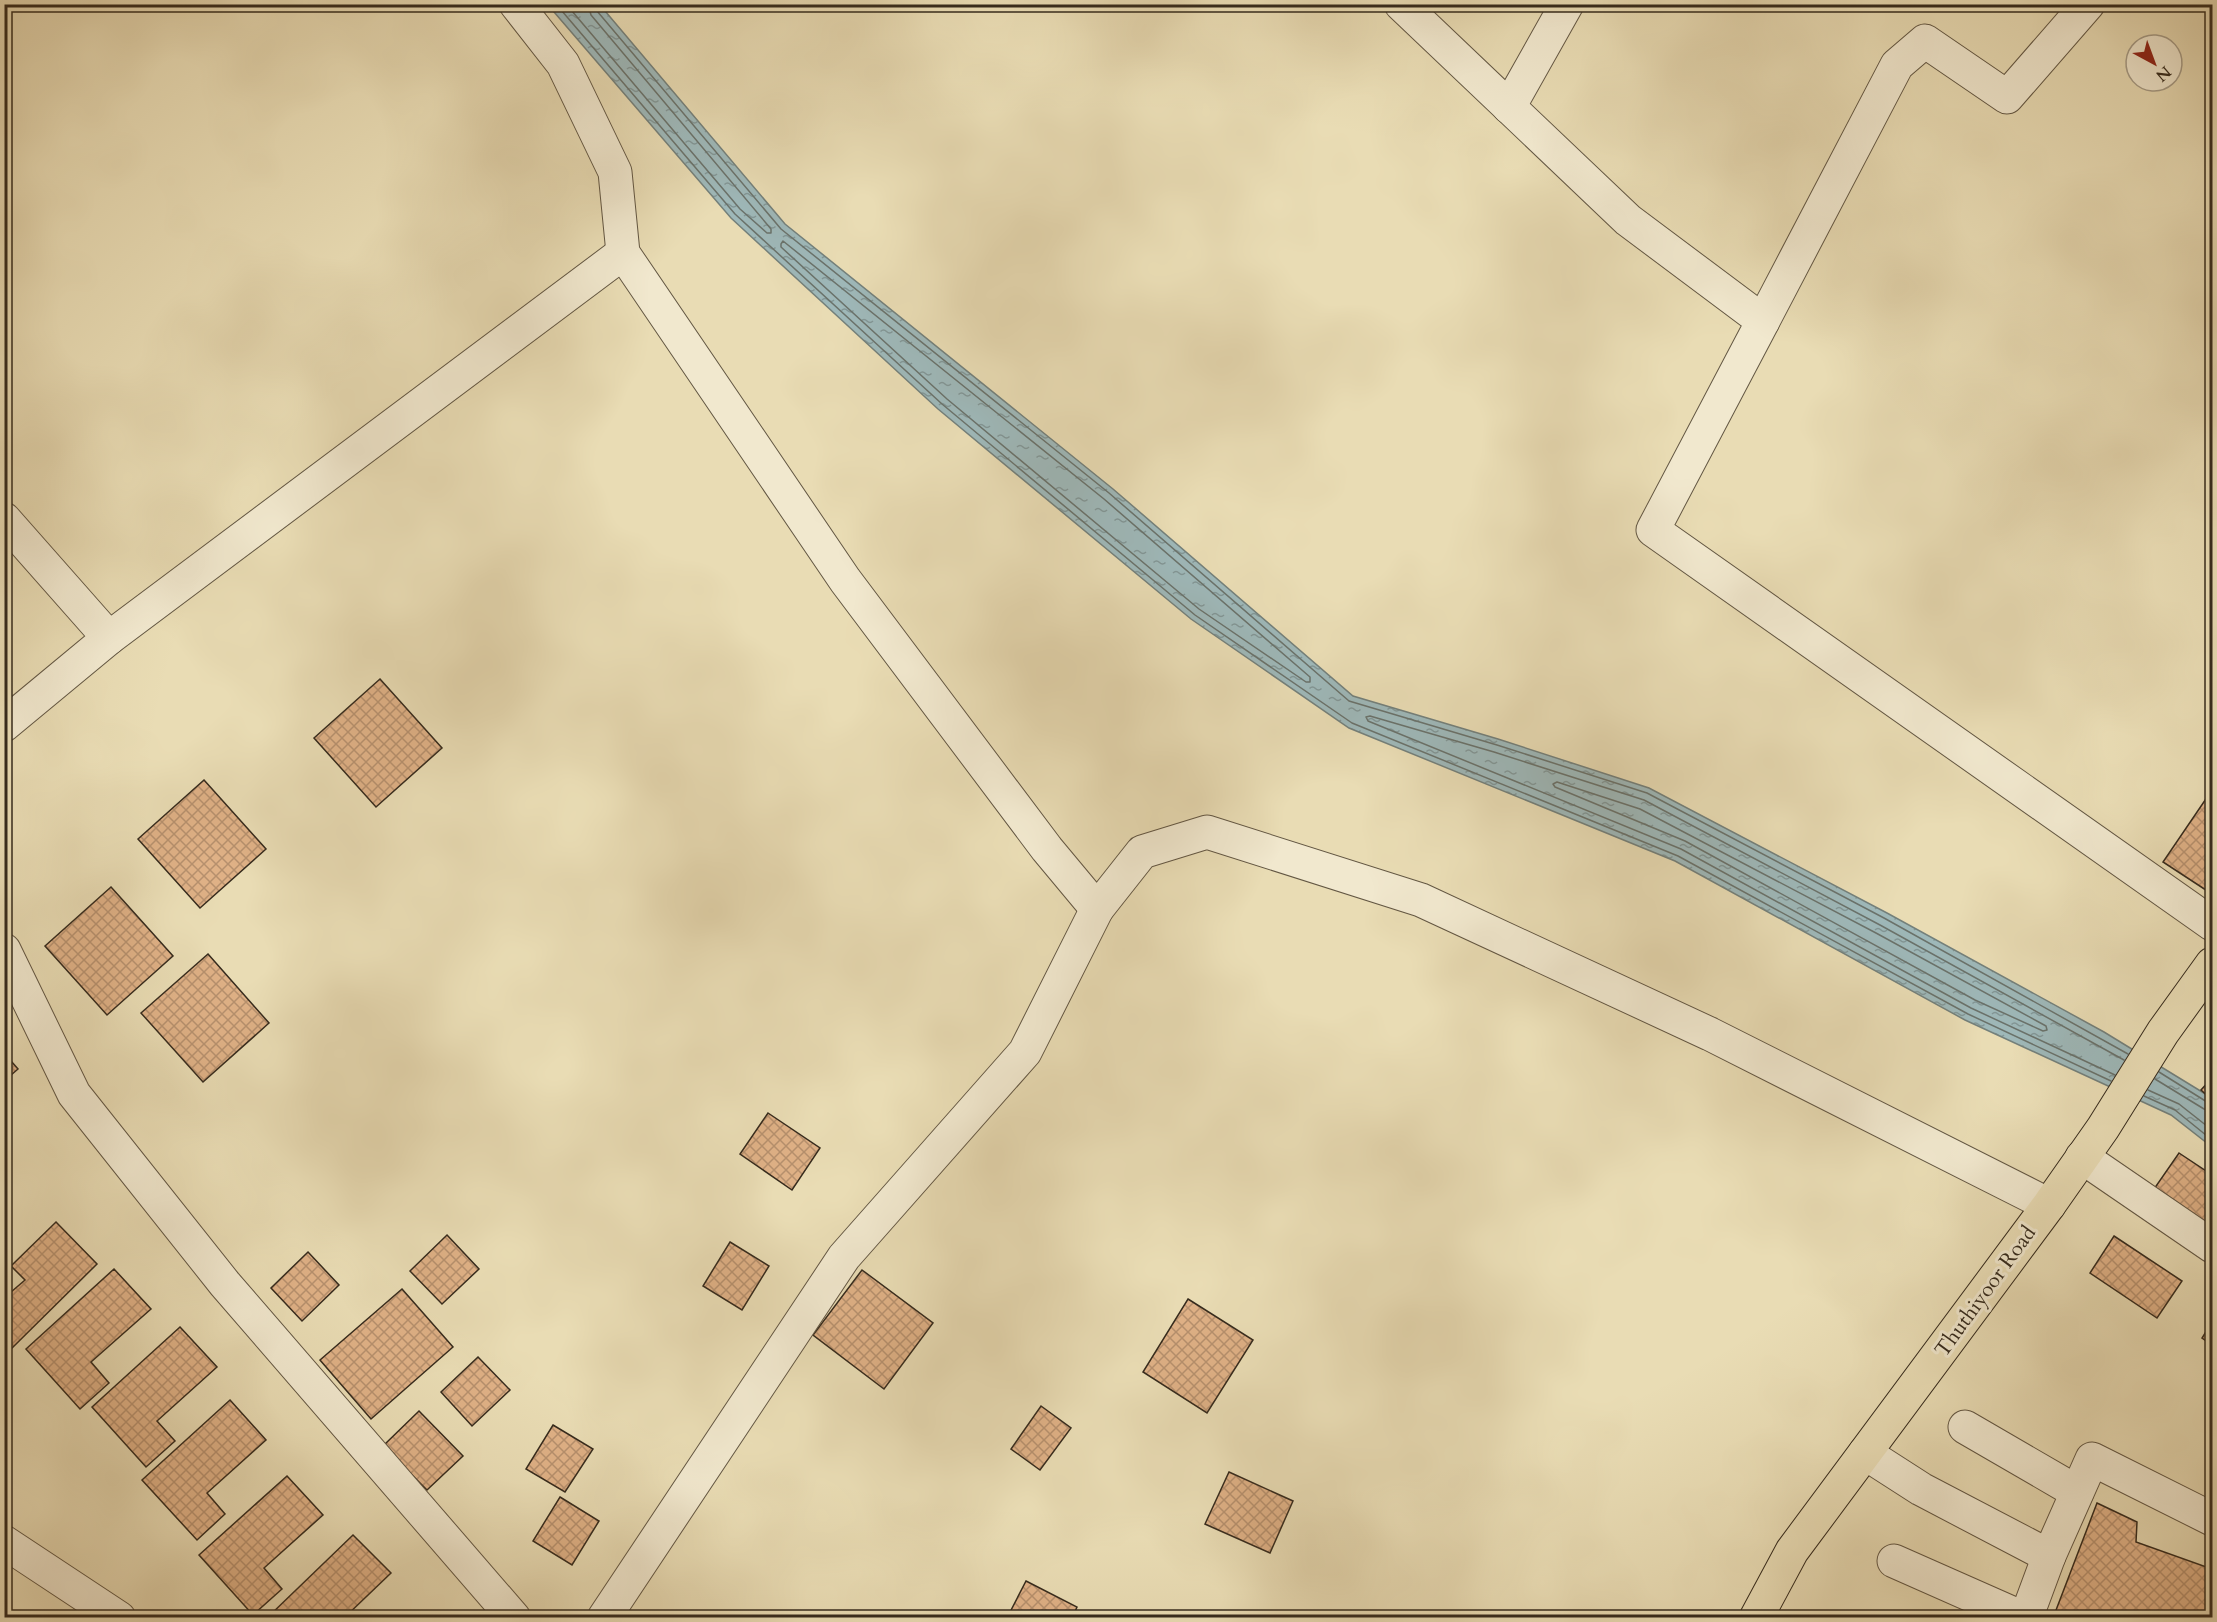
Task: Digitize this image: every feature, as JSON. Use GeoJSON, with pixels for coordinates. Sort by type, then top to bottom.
{"type":"FeatureCollection","features":[{"type":"Feature","properties":{"kind":"main road","name":"Thuthiyoor Road"},"geometry":{"type":"LineString","coordinates":[[1756,1617],[1792,1551],[2049,1205],[2103,1128],[2163,1032],[2212,964]]}},
{"type":"Feature","properties":{"kind":"street"},"geometry":{"type":"LineString","coordinates":[[516,4],[563,64],[615,172],[623,253],[845,580],[1047,849],[1097,909]]}},
{"type":"Feature","properties":{"kind":"street"},"geometry":{"type":"LineString","coordinates":[[1401,4],[1628,220],[1763,321]]}},
{"type":"Feature","properties":{"kind":"street"},"geometry":{"type":"LineString","coordinates":[[1509,107],[1567,4]]}},
{"type":"Feature","properties":{"kind":"street"},"geometry":{"type":"LineString","coordinates":[[2088,4],[2007,98],[1925,41],[1897,65],[1653,530],[2212,924]]}},
{"type":"Feature","properties":{"kind":"street"},"geometry":{"type":"LineString","coordinates":[[4,725],[109,638],[623,253]]}},
{"type":"Feature","properties":{"kind":"street"},"geometry":{"type":"LineString","coordinates":[[4,519],[109,638]]}},
{"type":"Feature","properties":{"kind":"street"},"geometry":{"type":"LineString","coordinates":[[604,1617],[844,1257],[1024,1053],[1097,909],[1142,852],[1207,832],[1421,900],[1710,1034],[2049,1205]]}},
{"type":"Feature","properties":{"kind":"street"},"geometry":{"type":"LineString","coordinates":[[4,950],[74,1094],[225,1284],[514,1617]]}},
{"type":"Feature","properties":{"kind":"street"},"geometry":{"type":"LineString","coordinates":[[2082,1157],[2212,1246]]}},
{"type":"Feature","properties":{"kind":"street"},"geometry":{"type":"LineString","coordinates":[[1965,1427],[2077,1492]]}},
{"type":"Feature","properties":{"kind":"street"},"geometry":{"type":"LineString","coordinates":[[1865,1453],[1921,1489],[2049,1556]]}},
{"type":"Feature","properties":{"kind":"street"},"geometry":{"type":"LineString","coordinates":[[1894,1561],[2024,1617],[2092,1459],[2212,1519]]}},
{"type":"Feature","properties":{"kind":"street"},"geometry":{"type":"LineString","coordinates":[[4,1542],[119,1617]]}},
{"type":"Feature","properties":{"kind":"water"},"geometry":{"type":"Polygon","coordinates":[[[548,5],[600,5],[785,224],[1113,489],[1353,696],[1498,739],[1649,788],[1887,913],[2104,1032],[2212,1098],[2212,1147],[2171,1115],[1965,1020],[1675,861],[1349,728],[1191,619],[938,409],[731,218],[548,5]]]}},
{"type":"Feature","properties":{"kind":"building"},"geometry":{"type":"Polygon","coordinates":[[[380,679],[442,748],[376,807],[314,738],[380,679]]]}},
{"type":"Feature","properties":{"kind":"building"},"geometry":{"type":"Polygon","coordinates":[[[204,780],[266,849],[200,908],[138,839],[204,780]]]}},
{"type":"Feature","properties":{"kind":"building"},"geometry":{"type":"Polygon","coordinates":[[[2212,790],[2212,894],[2163,862],[2212,790]]]}},
{"type":"Feature","properties":{"kind":"building"},"geometry":{"type":"Polygon","coordinates":[[[111,887],[173,956],[107,1015],[45,946],[111,887]]]}},
{"type":"Feature","properties":{"kind":"building"},"geometry":{"type":"Polygon","coordinates":[[[208,954],[269,1023],[203,1082],[141,1013],[208,954]]]}},
{"type":"Feature","properties":{"kind":"building"},"geometry":{"type":"Polygon","coordinates":[[[4,1053],[18,1069],[4,1081],[4,1053]]]}},
{"type":"Feature","properties":{"kind":"building"},"geometry":{"type":"Polygon","coordinates":[[[2212,1078],[2212,1100],[2201,1090],[2212,1078]]]}},
{"type":"Feature","properties":{"kind":"building"},"geometry":{"type":"Polygon","coordinates":[[[768,1113],[820,1148],[792,1190],[740,1154],[768,1113]]]}},
{"type":"Feature","properties":{"kind":"building"},"geometry":{"type":"Polygon","coordinates":[[[2179,1153],[2212,1175],[2212,1229],[2154,1189],[2179,1153]]]}},
{"type":"Feature","properties":{"kind":"building"},"geometry":{"type":"Polygon","coordinates":[[[56,1222],[97,1264],[7,1353],[4,1350],[4,1298],[25,1280],[11,1266],[56,1222]]]}},
{"type":"Feature","properties":{"kind":"building"},"geometry":{"type":"Polygon","coordinates":[[[447,1235],[479,1269],[442,1304],[410,1271],[447,1235]]]}},
{"type":"Feature","properties":{"kind":"building"},"geometry":{"type":"Polygon","coordinates":[[[2114,1236],[2182,1281],[2157,1318],[2090,1273],[2114,1236]]]}},
{"type":"Feature","properties":{"kind":"building"},"geometry":{"type":"Polygon","coordinates":[[[730,1242],[769,1266],[742,1310],[703,1286],[730,1242]]]}},
{"type":"Feature","properties":{"kind":"building"},"geometry":{"type":"Polygon","coordinates":[[[308,1252],[339,1285],[302,1321],[271,1288],[308,1252]]]}},
{"type":"Feature","properties":{"kind":"building"},"geometry":{"type":"Polygon","coordinates":[[[114,1269],[151,1309],[91,1362],[109,1383],[80,1409],[26,1349],[114,1269]]]}},
{"type":"Feature","properties":{"kind":"building"},"geometry":{"type":"Polygon","coordinates":[[[862,1270],[933,1323],[884,1389],[813,1335],[862,1270]]]}},
{"type":"Feature","properties":{"kind":"building"},"geometry":{"type":"Polygon","coordinates":[[[402,1289],[453,1347],[371,1419],[320,1360],[402,1289]]]}},
{"type":"Feature","properties":{"kind":"building"},"geometry":{"type":"Polygon","coordinates":[[[1188,1299],[1253,1340],[1207,1413],[1143,1372],[1188,1299]]]}},
{"type":"Feature","properties":{"kind":"building"},"geometry":{"type":"Polygon","coordinates":[[[2212,1322],[2212,1345],[2202,1338],[2212,1322]]]}},
{"type":"Feature","properties":{"kind":"building"},"geometry":{"type":"Polygon","coordinates":[[[180,1327],[217,1367],[157,1421],[175,1441],[146,1467],[92,1407],[180,1327]]]}},
{"type":"Feature","properties":{"kind":"building"},"geometry":{"type":"Polygon","coordinates":[[[478,1357],[510,1390],[472,1426],[441,1392],[478,1357]]]}},
{"type":"Feature","properties":{"kind":"building"},"geometry":{"type":"Polygon","coordinates":[[[230,1400],[266,1440],[207,1493],[225,1514],[197,1540],[142,1480],[230,1400]]]}},
{"type":"Feature","properties":{"kind":"building"},"geometry":{"type":"Polygon","coordinates":[[[1041,1406],[1071,1428],[1040,1470],[1011,1449],[1041,1406]]]}},
{"type":"Feature","properties":{"kind":"building"},"geometry":{"type":"Polygon","coordinates":[[[419,1411],[463,1456],[427,1490],[383,1446],[419,1411]]]}},
{"type":"Feature","properties":{"kind":"building"},"geometry":{"type":"Polygon","coordinates":[[[553,1425],[593,1449],[565,1492],[526,1469],[553,1425]]]}},
{"type":"Feature","properties":{"kind":"building"},"geometry":{"type":"Polygon","coordinates":[[[1229,1472],[1293,1501],[1270,1553],[1205,1524],[1229,1472]]]}},
{"type":"Feature","properties":{"kind":"building"},"geometry":{"type":"Polygon","coordinates":[[[287,1476],[323,1515],[264,1568],[282,1589],[253,1615],[199,1555],[287,1476]]]}},
{"type":"Feature","properties":{"kind":"building"},"geometry":{"type":"Polygon","coordinates":[[[560,1497],[599,1521],[572,1565],[533,1541],[560,1497]]]}},
{"type":"Feature","properties":{"kind":"building"},"geometry":{"type":"Polygon","coordinates":[[[2097,1503],[2137,1522],[2136,1542],[2212,1569],[2212,1618],[2053,1618],[2097,1503]]]}},
{"type":"Feature","properties":{"kind":"building"},"geometry":{"type":"Polygon","coordinates":[[[353,1535],[391,1573],[344,1618],[268,1617],[353,1535]]]}},
{"type":"Feature","properties":{"kind":"building"},"geometry":{"type":"Polygon","coordinates":[[[1026,1581],[1077,1607],[1072,1618],[1007,1618],[1026,1581]]]}}]}
